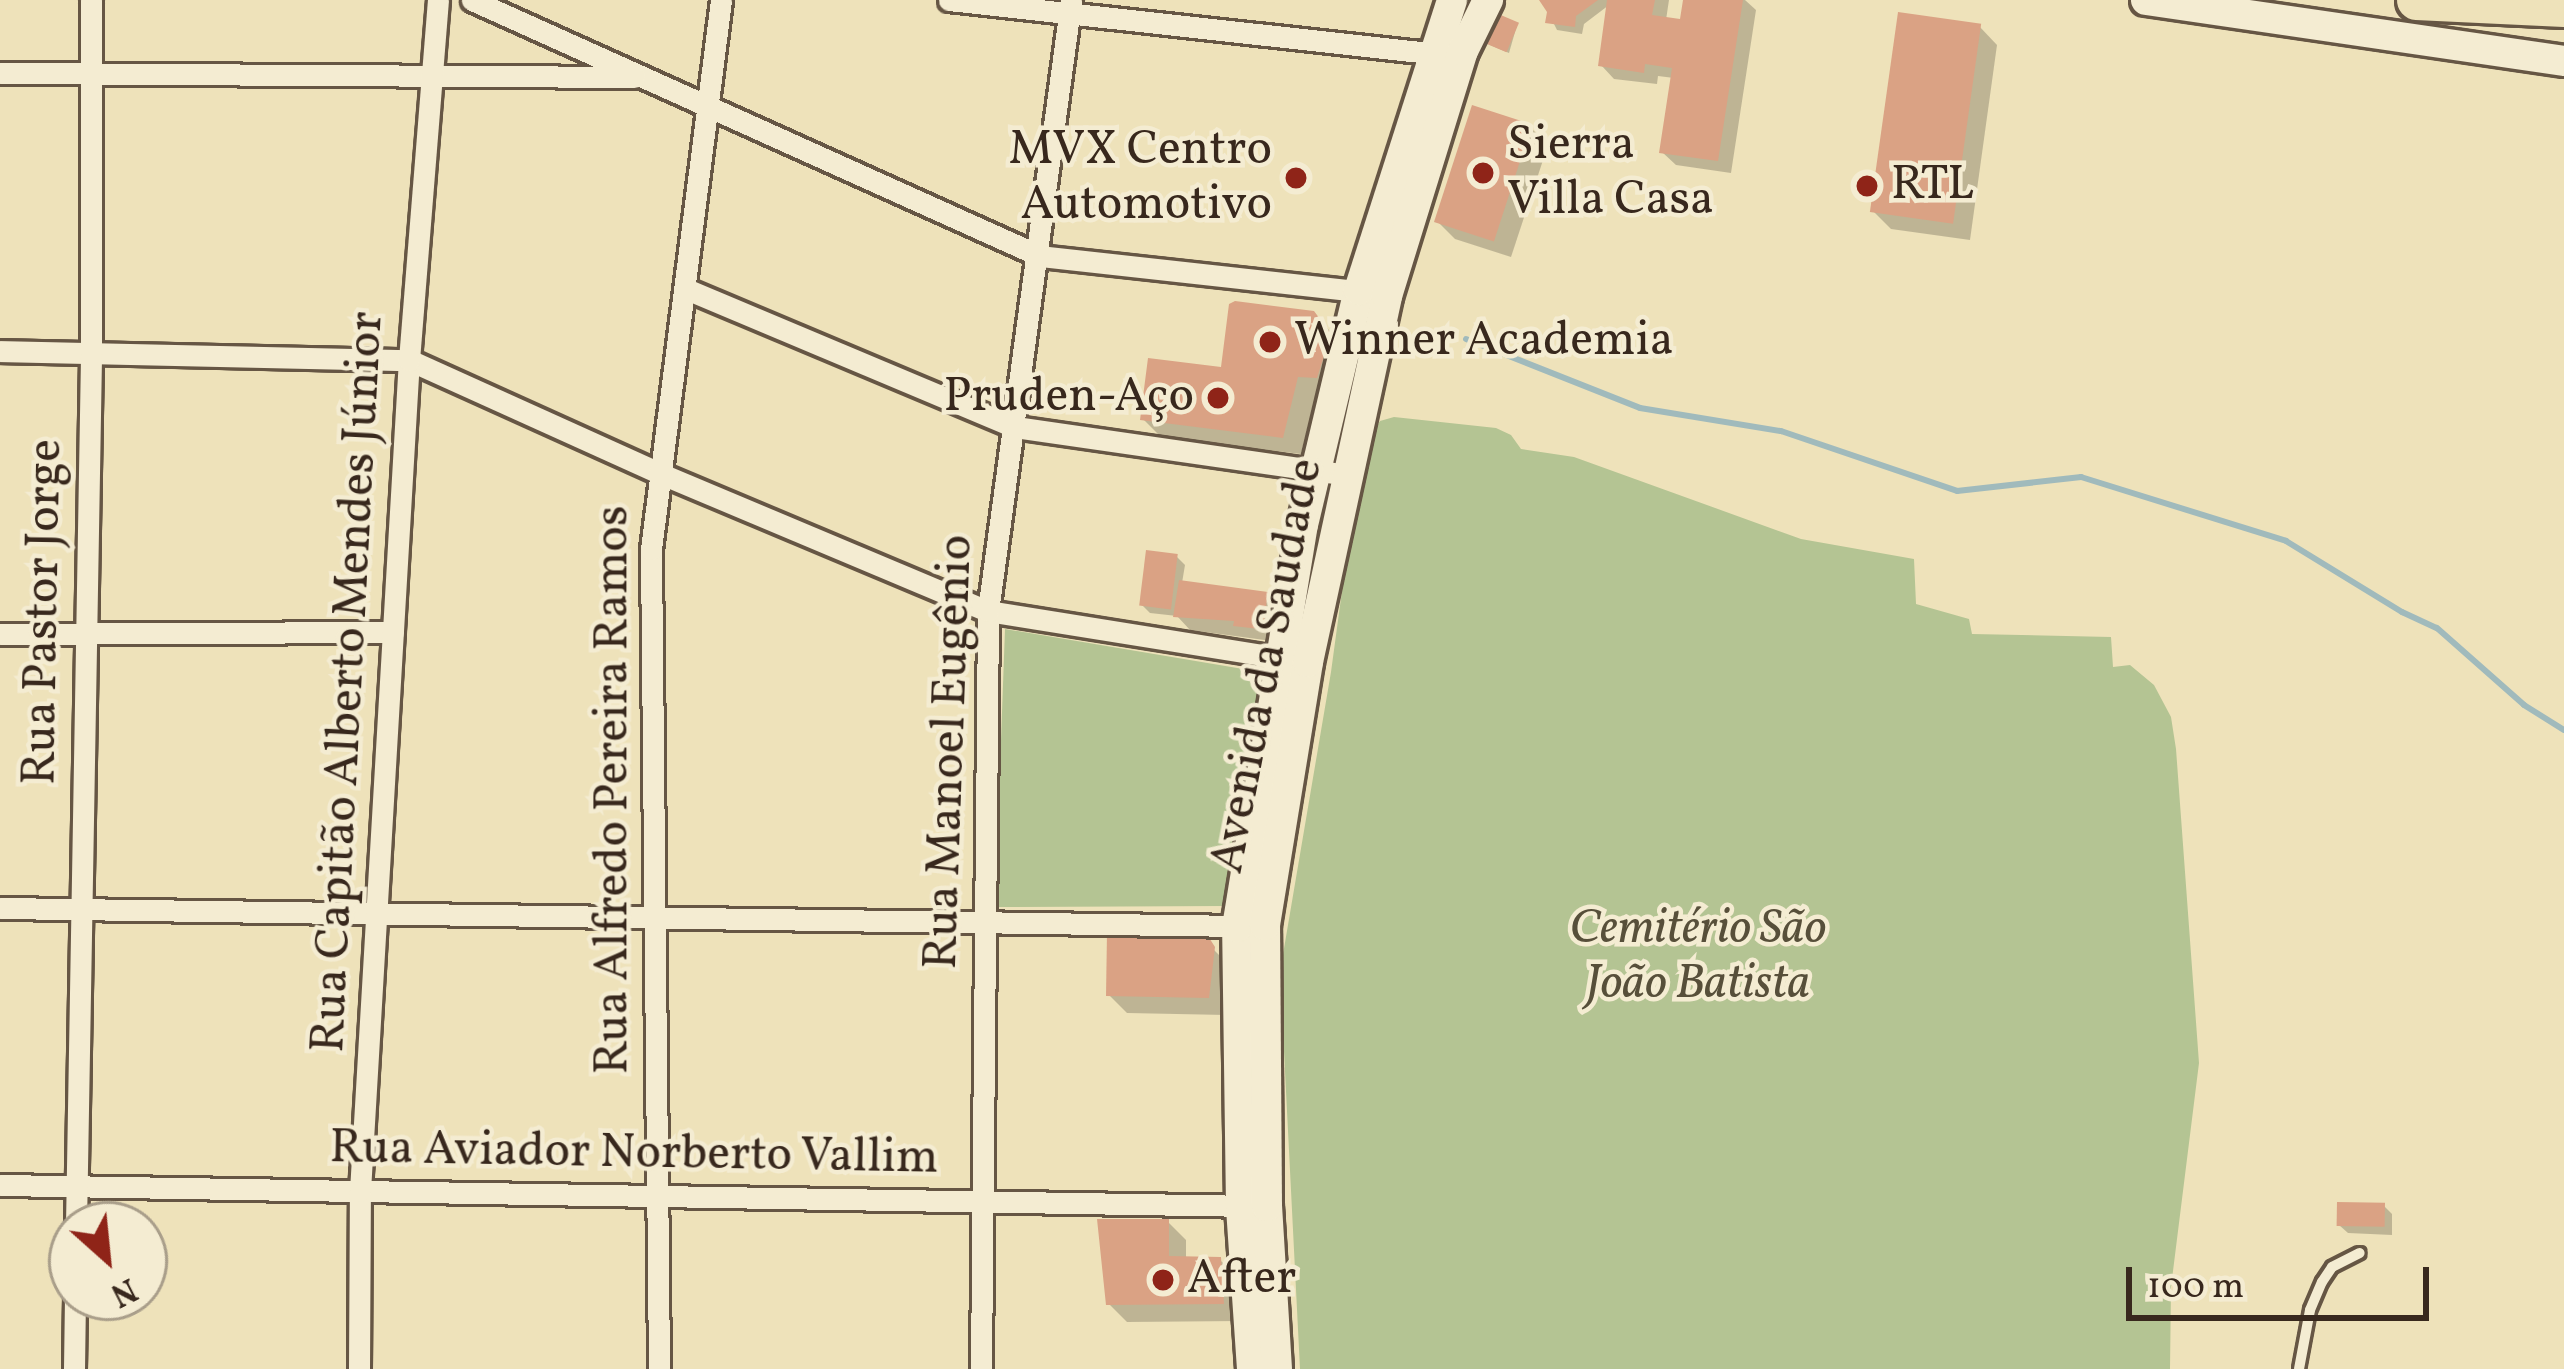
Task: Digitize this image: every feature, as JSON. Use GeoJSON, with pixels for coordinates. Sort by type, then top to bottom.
{"type":"FeatureCollection","features":[{"type":"Feature","properties":{"kind":"highway"},"geometry":{"type":"LineString","coordinates":[[2416,0],[2564,8]]}},
{"type":"Feature","properties":{"kind":"street","name":"Rua Pastor Jorge"},"geometry":{"type":"LineString","coordinates":[[77,1201],[92,0]]}},
{"type":"Feature","properties":{"kind":"street","name":"Rua Capitão Alberto Mendes Júnior"},"geometry":{"type":"LineString","coordinates":[[358,1369],[360,1192],[409,360],[438,0]]}},
{"type":"Feature","properties":{"kind":"street"},"geometry":{"type":"LineString","coordinates":[[472,0],[1040,256],[1373,293]]}},
{"type":"Feature","properties":{"kind":"street","name":"Rua Alfredo Pereira Ramos"},"geometry":{"type":"LineString","coordinates":[[659,1369],[651,549],[721,0]]}},
{"type":"Feature","properties":{"kind":"street"},"geometry":{"type":"LineString","coordinates":[[949,0],[1070,8],[1432,57],[1463,52]]}},
{"type":"Feature","properties":{"kind":"street","name":"Avenida da Saudade"},"geometry":{"type":"LineString","coordinates":[[1295,660],[1349,475],[1373,293],[1400,158],[1452,0]]}},
{"type":"Feature","properties":{"kind":"street","name":"Avenida da Saudade"},"geometry":{"type":"LineString","coordinates":[[1252,1369],[1251,926],[1295,660],[1317,471],[1373,293],[1431,159],[1463,52],[1488,0]]}},
{"type":"Feature","properties":{"kind":"street"},"geometry":{"type":"LineString","coordinates":[[2146,0],[2564,61]]}},
{"type":"Feature","properties":{"kind":"street","name":"Rua Manoel Eugênio"},"geometry":{"type":"LineString","coordinates":[[981,1369],[988,611],[1040,256],[1070,8]]}},
{"type":"Feature","properties":{"kind":"street"},"geometry":{"type":"LineString","coordinates":[[0,73],[641,77]]}},
{"type":"Feature","properties":{"kind":"street"},"geometry":{"type":"LineString","coordinates":[[1400,158],[1431,159]]}},
{"type":"Feature","properties":{"kind":"street"},"geometry":{"type":"LineString","coordinates":[[686,290],[1015,427],[1349,475]]}},
{"type":"Feature","properties":{"kind":"street"},"geometry":{"type":"LineString","coordinates":[[0,351],[409,360],[659,473],[988,611],[1295,660]]}},
{"type":"Feature","properties":{"kind":"street"},"geometry":{"type":"LineString","coordinates":[[0,634],[393,632]]}},
{"type":"Feature","properties":{"kind":"street"},"geometry":{"type":"LineString","coordinates":[[0,908],[1251,926]]}},
{"type":"Feature","properties":{"kind":"street","name":"Rua Aviador Norberto Vallim"},"geometry":{"type":"LineString","coordinates":[[0,1185],[1254,1206]]}},
{"type":"Feature","properties":{"kind":"street","name":"Avenida da Saudade"},"geometry":{"type":"LineString","coordinates":[[1254,1206],[1277,1369]]}},
{"type":"Feature","properties":{"kind":"street"},"geometry":{"type":"LineString","coordinates":[[74,1369],[75,1321]]}},
{"type":"Feature","properties":{"kind":"lane"},"geometry":{"type":"LineString","coordinates":[[2300,1369],[2310,1310],[2322,1282],[2332,1267],[2360,1253]]}},
{"type":"Feature","properties":{"kind":"green space","name":"Cemitério São João Batista"},"geometry":{"type":"Polygon","coordinates":[[[1394,417],[1496,428],[1511,435],[1521,449],[1574,457],[1801,539],[1914,559],[1916,604],[1969,619],[1972,634],[2111,637],[2113,667],[2130,665],[2154,685],[2171,717],[2176,749],[2199,1063],[2171,1287],[2170,1369],[1300,1369],[1280,972],[1331,672],[1361,451],[1380,421],[1394,417]]]}},
{"type":"Feature","properties":{"kind":"green space"},"geometry":{"type":"Polygon","coordinates":[[[1005,629],[1261,672],[1225,906],[995,907],[1005,629]]]}},
{"type":"Feature","properties":{"kind":"building"},"geometry":{"type":"Polygon","coordinates":[[[1539,0],[1598,0],[1576,16],[1575,27],[1545,23],[1547,12],[1539,0]]]}},
{"type":"Feature","properties":{"kind":"building"},"geometry":{"type":"Polygon","coordinates":[[[1607,0],[1655,0],[1652,15],[1680,19],[1683,0],[1743,0],[1718,161],[1659,153],[1672,68],[1645,64],[1644,73],[1598,66],[1607,0]]]}},
{"type":"Feature","properties":{"kind":"building"},"geometry":{"type":"Polygon","coordinates":[[[1898,12],[1981,24],[1953,224],[1870,212],[1898,12]]]}},
{"type":"Feature","properties":{"kind":"building"},"geometry":{"type":"Polygon","coordinates":[[[1496,13],[1519,23],[1507,52],[1483,42],[1496,13]]]}},
{"type":"Feature","properties":{"kind":"building","name":"Sierra Villa Casa"},"geometry":{"type":"Polygon","coordinates":[[[1472,105],[1532,124],[1494,241],[1434,222],[1472,105]]]}},
{"type":"Feature","properties":{"kind":"building"},"geometry":{"type":"Polygon","coordinates":[[[1229,304],[1314,311],[1331,334],[1317,378],[1298,377],[1283,438],[1140,420],[1148,358],[1221,367],[1229,304]]]}},
{"type":"Feature","properties":{"kind":"building"},"geometry":{"type":"Polygon","coordinates":[[[1146,550],[1178,554],[1171,609],[1139,606],[1146,550]]]}},
{"type":"Feature","properties":{"kind":"building"},"geometry":{"type":"Polygon","coordinates":[[[1179,580],[1268,592],[1264,623],[1260,629],[1233,626],[1234,621],[1173,617],[1179,580]]]}},
{"type":"Feature","properties":{"kind":"building"},"geometry":{"type":"Polygon","coordinates":[[[1107,933],[1208,936],[1215,947],[1209,998],[1106,996],[1107,933]]]}},
{"type":"Feature","properties":{"kind":"building"},"geometry":{"type":"Polygon","coordinates":[[[2337,1202],[2385,1203],[2385,1227],[2337,1226],[2337,1202]]]}},
{"type":"Feature","properties":{"kind":"building","name":"After"},"geometry":{"type":"Polygon","coordinates":[[[1097,1219],[1169,1219],[1169,1256],[1221,1257],[1224,1304],[1106,1305],[1097,1219]]]}},
{"type":"Feature","properties":{"kind":"waterway"},"geometry":{"type":"LineString","coordinates":[[1466,339],[1640,408],[1781,431],[1957,491],[2081,477],[2286,541],[2402,612],[2437,628],[2524,705],[2564,730]]}},
{"type":"Feature","properties":{"kind":"place","name":"Sierra Villa Casa"},"geometry":{"type":"Point","coordinates":[1483,173]}},
{"type":"Feature","properties":{"kind":"place","name":"MVX Centro Automotivo"},"geometry":{"type":"Point","coordinates":[1296,178]}},
{"type":"Feature","properties":{"kind":"place","name":"RTL"},"geometry":{"type":"Point","coordinates":[1867,186]}},
{"type":"Feature","properties":{"kind":"place","name":"Winner Academia"},"geometry":{"type":"Point","coordinates":[1270,342]}},
{"type":"Feature","properties":{"kind":"place","name":"Pruden-Aço"},"geometry":{"type":"Point","coordinates":[1218,398]}},
{"type":"Feature","properties":{"kind":"place","name":"After"},"geometry":{"type":"Point","coordinates":[1163,1280]}}]}
